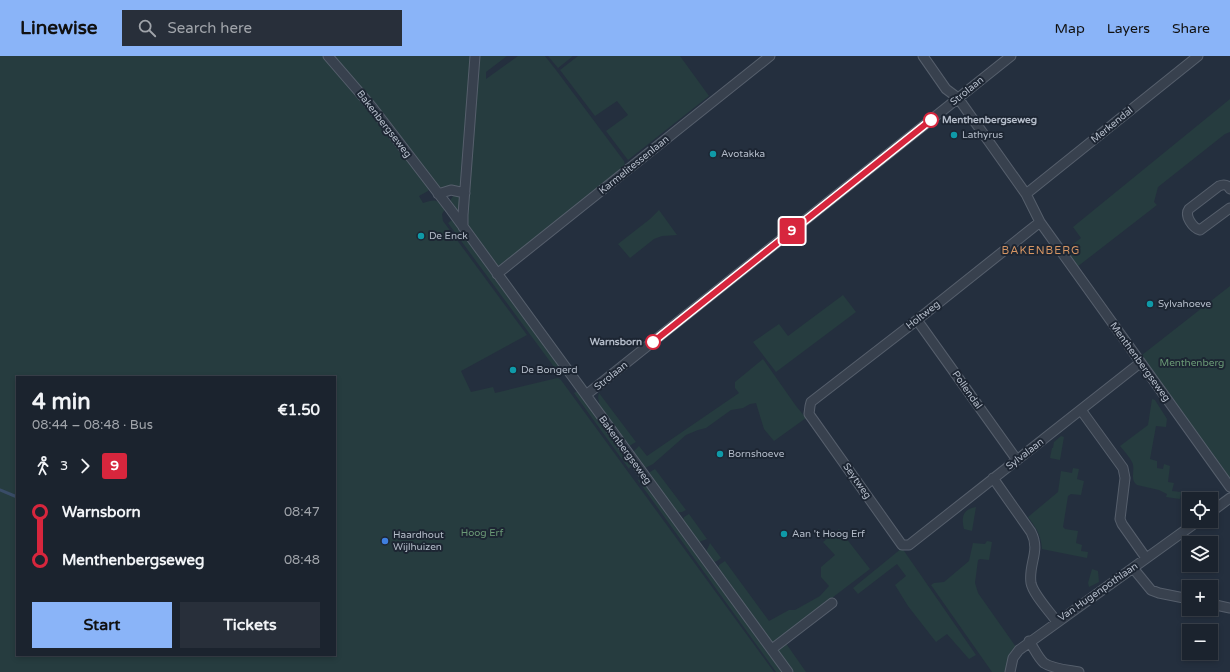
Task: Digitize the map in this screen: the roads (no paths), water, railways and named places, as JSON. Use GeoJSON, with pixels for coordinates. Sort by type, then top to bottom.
{"type":"FeatureCollection","features":[{"type":"Feature","properties":{"kind":"street","name":"Bakenbergseweg"},"geometry":{"type":"LineString","coordinates":[[328,56],[372,107],[463,227],[788,672]]}},
{"type":"Feature","properties":{"kind":"street"},"geometry":{"type":"LineString","coordinates":[[463,227],[469,121],[475,56]]}},
{"type":"Feature","properties":{"kind":"street","name":"Karmelitessenlaan"},"geometry":{"type":"LineString","coordinates":[[497,274],[770,56]]}},
{"type":"Feature","properties":{"kind":"street"},"geometry":{"type":"LineString","coordinates":[[923,56],[946,89],[958,98]]}},
{"type":"Feature","properties":{"kind":"street","name":"Strolaan"},"geometry":{"type":"LineString","coordinates":[[586,395],[1010,56]]}},
{"type":"Feature","properties":{"kind":"street","name":"Merkendal"},"geometry":{"type":"LineString","coordinates":[[1026,194],[1198,56]]}},
{"type":"Feature","properties":{"kind":"street","name":"Menthenbergseweg"},"geometry":{"type":"LineString","coordinates":[[958,98],[1026,194],[1040,222],[1230,487]]}},
{"type":"Feature","properties":{"kind":"street"},"geometry":{"type":"LineString","coordinates":[[1230,188],[1228,185],[1224,184],[1219,186],[1189,209],[1187,215],[1196,228],[1200,230],[1230,208]]}},
{"type":"Feature","properties":{"kind":"street"},"geometry":{"type":"LineString","coordinates":[[438,194],[450,190],[465,193]]}},
{"type":"Feature","properties":{"kind":"street","name":"Holtweg"},"geometry":{"type":"LineString","coordinates":[[809,410],[812,402],[1040,222]]}},
{"type":"Feature","properties":{"kind":"street","name":"Pollendal"},"geometry":{"type":"LineString","coordinates":[[917,320],[1017,460]]}},
{"type":"Feature","properties":{"kind":"street","name":"Sylvalaan"},"geometry":{"type":"LineString","coordinates":[[910,545],[1140,363]]}},
{"type":"Feature","properties":{"kind":"street","name":"Seytweg"},"geometry":{"type":"LineString","coordinates":[[809,410],[809,414],[902,545],[910,545]]}},
{"type":"Feature","properties":{"kind":"street"},"geometry":{"type":"LineString","coordinates":[[1081,410],[1123,468],[1125,478],[1120,518],[1122,524],[1146,558]]}},
{"type":"Feature","properties":{"kind":"street"},"geometry":{"type":"LineString","coordinates":[[993,478],[1035,539],[1031,577],[1032,585],[1036,594],[1057,622]]}},
{"type":"Feature","properties":{"kind":"street"},"geometry":{"type":"LineString","coordinates":[[1218,507],[1230,498]]}},
{"type":"Feature","properties":{"kind":"street","name":"Van Hugenpothlaan"},"geometry":{"type":"LineString","coordinates":[[1010,672],[1015,654],[1029,641],[1188,528]]}},
{"type":"Feature","properties":{"kind":"street"},"geometry":{"type":"LineString","coordinates":[[1133,568],[1151,590],[1182,598]]}},
{"type":"Feature","properties":{"kind":"street"},"geometry":{"type":"LineString","coordinates":[[772,649],[832,603]]}},
{"type":"Feature","properties":{"kind":"street"},"geometry":{"type":"LineString","coordinates":[[1218,605],[1230,608]]}},
{"type":"Feature","properties":{"kind":"street"},"geometry":{"type":"LineString","coordinates":[[1029,641],[1043,662],[1050,666],[1079,672]]}},
{"type":"Feature","properties":{"kind":"waterway"},"geometry":{"type":"LineString","coordinates":[[0,490],[16,497]]}},
{"type":"Feature","properties":{"kind":"place","name":"Menthenbergseweg"},"geometry":{"type":"Point","coordinates":[931,120]}},
{"type":"Feature","properties":{"kind":"place","name":"Lathyrus"},"geometry":{"type":"Point","coordinates":[954,135]}},
{"type":"Feature","properties":{"kind":"place","name":"Avotakka"},"geometry":{"type":"Point","coordinates":[713,154]}},
{"type":"Feature","properties":{"kind":"place","name":"De Enck"},"geometry":{"type":"Point","coordinates":[421,236]}},
{"type":"Feature","properties":{"kind":"place","name":"Sylvahoeve"},"geometry":{"type":"Point","coordinates":[1150,304]}},
{"type":"Feature","properties":{"kind":"place","name":"Warnsborn"},"geometry":{"type":"Point","coordinates":[653,342]}},
{"type":"Feature","properties":{"kind":"place","name":"De Bongerd"},"geometry":{"type":"Point","coordinates":[513,370]}},
{"type":"Feature","properties":{"kind":"place","name":"Bornshoeve"},"geometry":{"type":"Point","coordinates":[720,454]}},
{"type":"Feature","properties":{"kind":"place","name":"Aan 't Hoog Erf"},"geometry":{"type":"Point","coordinates":[784,534]}},
{"type":"Feature","properties":{"kind":"place","name":"Haardhout Wijlhuizen"},"geometry":{"type":"Point","coordinates":[385,541]}},
{"type":"Feature","properties":{"kind":"district","name":"BAKENBERG"},"geometry":{"type":"Point","coordinates":[1041,250]}},
{"type":"Feature","properties":{"kind":"park label","name":"Menthenberg"},"geometry":{"type":"Point","coordinates":[1192,363]}},
{"type":"Feature","properties":{"kind":"park label","name":"Hoog Erf"},"geometry":{"type":"Point","coordinates":[482,533]}}]}
